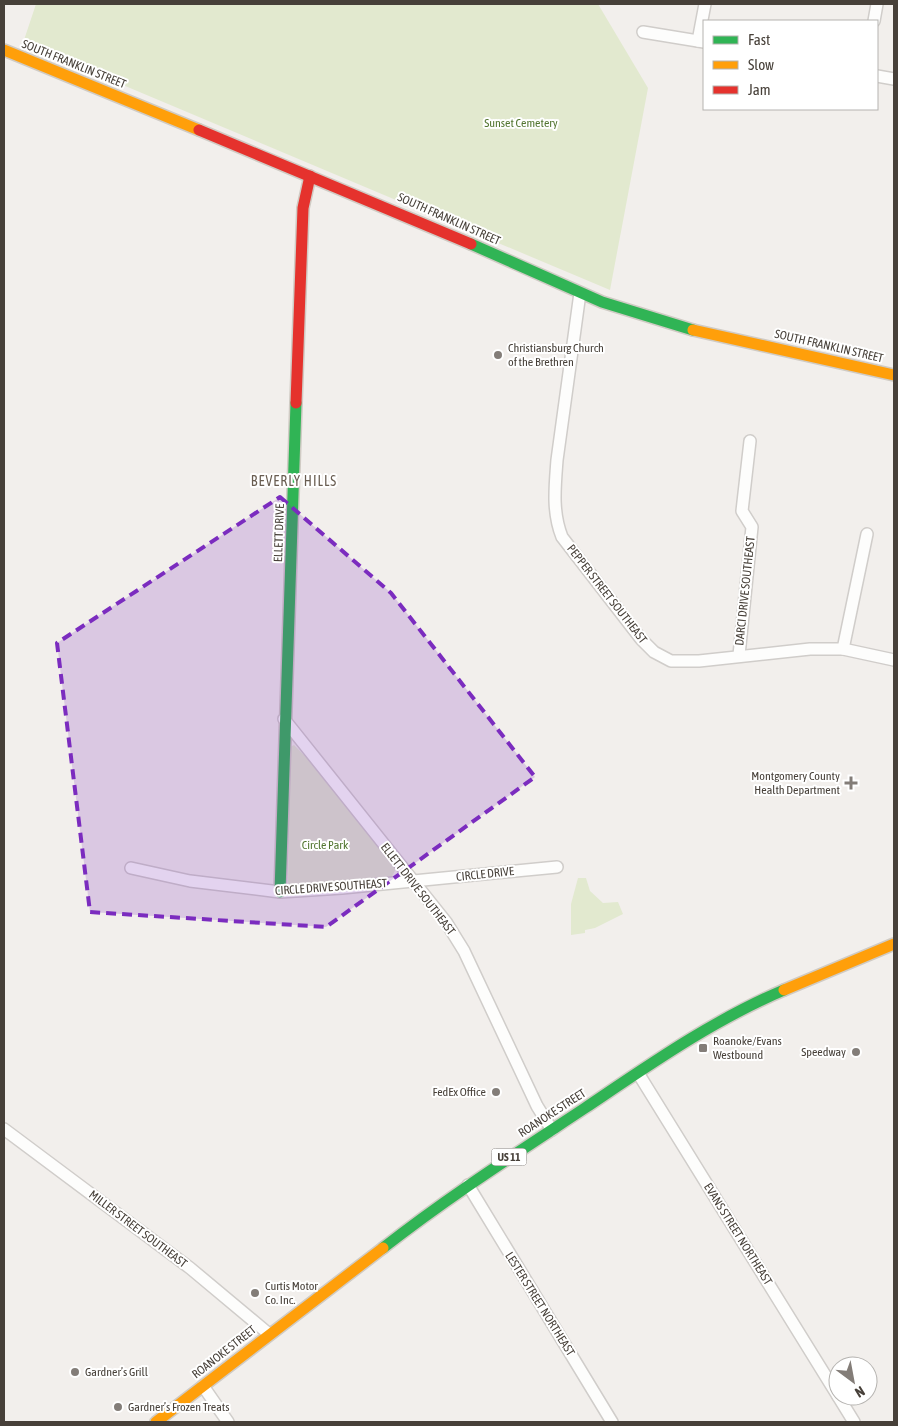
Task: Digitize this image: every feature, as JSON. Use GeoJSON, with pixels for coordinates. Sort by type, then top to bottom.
{"type":"FeatureCollection","features":[{"type":"Feature","properties":{"kind":"main road","name":"SOUTH FRANKLIN STREET"},"geometry":{"type":"LineString","coordinates":[[4,50],[430,225],[580,293],[678,327],[894,375]]}},
{"type":"Feature","properties":{"kind":"main road","name":"ELLETT DRIVE"},"geometry":{"type":"LineString","coordinates":[[280,892],[284,719],[303,208],[310,176]]}},
{"type":"Feature","properties":{"kind":"main road","name":"ROANOKE STREET"},"geometry":{"type":"LineString","coordinates":[[156,1422],[269,1334],[468,1185],[638,1073],[701,1033],[764,998],[894,944]]}},
{"type":"Feature","properties":{"kind":"street"},"geometry":{"type":"LineString","coordinates":[[703,20],[705,4]]}},
{"type":"Feature","properties":{"kind":"street"},"geometry":{"type":"LineString","coordinates":[[874,20],[877,4]]}},
{"type":"Feature","properties":{"kind":"street"},"geometry":{"type":"LineString","coordinates":[[642,32],[701,42],[703,23]]}},
{"type":"Feature","properties":{"kind":"street"},"geometry":{"type":"LineString","coordinates":[[878,76],[894,79]]}},
{"type":"Feature","properties":{"kind":"street","name":"PEPPER STREET SOUTHEAST"},"geometry":{"type":"LineString","coordinates":[[580,293],[555,488],[557,524],[562,537],[654,652],[671,661],[699,661],[810,648],[843,649],[894,660]]}},
{"type":"Feature","properties":{"kind":"street","name":"DARCI DRIVE SOUTHEAST"},"geometry":{"type":"LineString","coordinates":[[739,655],[752,527],[742,511],[750,441]]}},
{"type":"Feature","properties":{"kind":"street"},"geometry":{"type":"LineString","coordinates":[[843,649],[867,534]]}},
{"type":"Feature","properties":{"kind":"street","name":"ELLETT DRIVE SOUTHEAST"},"geometry":{"type":"LineString","coordinates":[[284,719],[446,922],[464,951],[537,1106],[552,1130]]}},
{"type":"Feature","properties":{"kind":"street","name":"CIRCLE DRIVE"},"geometry":{"type":"LineString","coordinates":[[413,882],[558,866]]}},
{"type":"Feature","properties":{"kind":"street","name":"CIRCLE DRIVE SOUTHEAST"},"geometry":{"type":"LineString","coordinates":[[132,868],[190,881],[280,892],[413,882]]}},
{"type":"Feature","properties":{"kind":"street","name":"EVANS STREET NORTHEAST"},"geometry":{"type":"LineString","coordinates":[[638,1073],[828,1380]]}},
{"type":"Feature","properties":{"kind":"street","name":"MILLER STREET SOUTHEAST"},"geometry":{"type":"LineString","coordinates":[[4,1129],[190,1268],[269,1334]]}},
{"type":"Feature","properties":{"kind":"street","name":"LESTER STREET NORTHEAST"},"geometry":{"type":"LineString","coordinates":[[468,1185],[612,1422]]}},
{"type":"Feature","properties":{"kind":"street"},"geometry":{"type":"LineString","coordinates":[[203,1386],[228,1422]]}},
{"type":"Feature","properties":{"kind":"street","name":"EVANS STREET NORTHEAST"},"geometry":{"type":"LineString","coordinates":[[844,1406],[854,1422]]}},
{"type":"Feature","properties":{"kind":"highlighted area"},"geometry":{"type":"Polygon","coordinates":[[[280,497],[391,593],[535,777],[326,927],[90,912],[57,643],[280,497]]]}},
{"type":"Feature","properties":{"kind":"green space","name":"Sunset Cemetery"},"geometry":{"type":"Polygon","coordinates":[[[36,4],[598,4],[648,88],[610,290],[23,43],[36,4]]]}},
{"type":"Feature","properties":{"kind":"green space","name":"Circle Park"},"geometry":{"type":"Polygon","coordinates":[[[294,745],[307,758],[396,869],[391,878],[303,887],[292,886],[288,883],[290,747],[294,745]]]}},
{"type":"Feature","properties":{"kind":"green space"},"geometry":{"type":"Polygon","coordinates":[[[578,878],[586,878],[590,891],[603,903],[618,902],[623,914],[595,928],[585,930],[585,933],[571,935],[571,904],[578,878]]]}},
{"type":"Feature","properties":{"kind":"traffic: fast"},"geometry":{"type":"LineString","coordinates":[[471,244],[602,302],[693,330]]}},
{"type":"Feature","properties":{"kind":"traffic: fast"},"geometry":{"type":"LineString","coordinates":[[280,892],[296,403]]}},
{"type":"Feature","properties":{"kind":"traffic: fast"},"geometry":{"type":"LineString","coordinates":[[383,1248],[483,1176],[657,1060],[732,1015],[784,990]]}},
{"type":"Feature","properties":{"kind":"traffic: slow"},"geometry":{"type":"LineString","coordinates":[[4,50],[199,130]]}},
{"type":"Feature","properties":{"kind":"traffic: slow"},"geometry":{"type":"LineString","coordinates":[[693,330],[894,375]]}},
{"type":"Feature","properties":{"kind":"traffic: slow"},"geometry":{"type":"LineString","coordinates":[[784,990],[894,944]]}},
{"type":"Feature","properties":{"kind":"traffic: slow"},"geometry":{"type":"LineString","coordinates":[[156,1422],[383,1248]]}},
{"type":"Feature","properties":{"kind":"traffic: jam"},"geometry":{"type":"LineString","coordinates":[[199,130],[471,244]]}},
{"type":"Feature","properties":{"kind":"traffic: jam"},"geometry":{"type":"LineString","coordinates":[[296,403],[303,208],[310,176]]}},
{"type":"Feature","properties":{"kind":"place","name":"Christiansburg Church of the Brethren"},"geometry":{"type":"Point","coordinates":[498,355]}},
{"type":"Feature","properties":{"kind":"place","name":"Montgomery County Health Department"},"geometry":{"type":"Point","coordinates":[851,783]}},
{"type":"Feature","properties":{"kind":"place","name":"Roanoke/Evans Westbound"},"geometry":{"type":"Point","coordinates":[703,1048]}},
{"type":"Feature","properties":{"kind":"place","name":"Speedway"},"geometry":{"type":"Point","coordinates":[856,1052]}},
{"type":"Feature","properties":{"kind":"place","name":"FedEx Office"},"geometry":{"type":"Point","coordinates":[496,1092]}},
{"type":"Feature","properties":{"kind":"place","name":"Curtis Motor Co. Inc."},"geometry":{"type":"Point","coordinates":[255,1293]}},
{"type":"Feature","properties":{"kind":"place","name":"Gardner’s Grill"},"geometry":{"type":"Point","coordinates":[75,1372]}},
{"type":"Feature","properties":{"kind":"place","name":"Gardner’s Frozen Treats"},"geometry":{"type":"Point","coordinates":[118,1407]}},
{"type":"Feature","properties":{"kind":"district","name":"BEVERLY HILLS"},"geometry":{"type":"Point","coordinates":[294,481]}}]}
